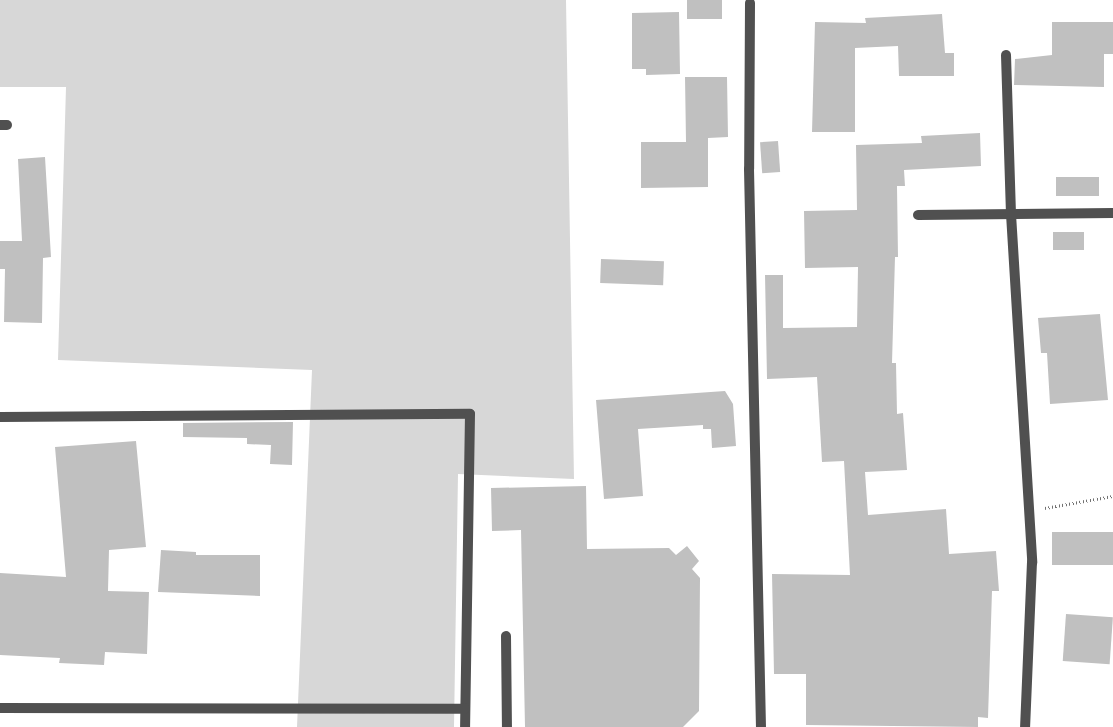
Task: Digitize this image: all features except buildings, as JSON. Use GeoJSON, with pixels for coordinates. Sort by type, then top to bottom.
{"type":"FeatureCollection","features":[{"type":"Feature","properties":{"kind":"street"},"geometry":{"type":"LineString","coordinates":[[750,3],[750,179],[760,727]]}},
{"type":"Feature","properties":{"kind":"street"},"geometry":{"type":"LineString","coordinates":[[1006,55],[1011,214],[1032,562],[1025,727]]}},
{"type":"Feature","properties":{"kind":"street"},"geometry":{"type":"LineString","coordinates":[[918,215],[1113,213]]}},
{"type":"Feature","properties":{"kind":"street"},"geometry":{"type":"LineString","coordinates":[[0,417],[470,414],[465,727]]}},
{"type":"Feature","properties":{"kind":"street"},"geometry":{"type":"LineString","coordinates":[[506,636],[507,727]]}},
{"type":"Feature","properties":{"kind":"street"},"geometry":{"type":"LineString","coordinates":[[0,708],[465,709]]}},
{"type":"Feature","properties":{"kind":"path"},"geometry":{"type":"LineString","coordinates":[[1030,511],[1113,496]]}},
{"type":"Feature","properties":{"kind":"shaded area"},"geometry":{"type":"Polygon","coordinates":[[[0,0],[566,0],[574,479],[458,474],[454,727],[297,727],[312,370],[58,360],[66,87],[0,87],[0,0]]]}}]}
